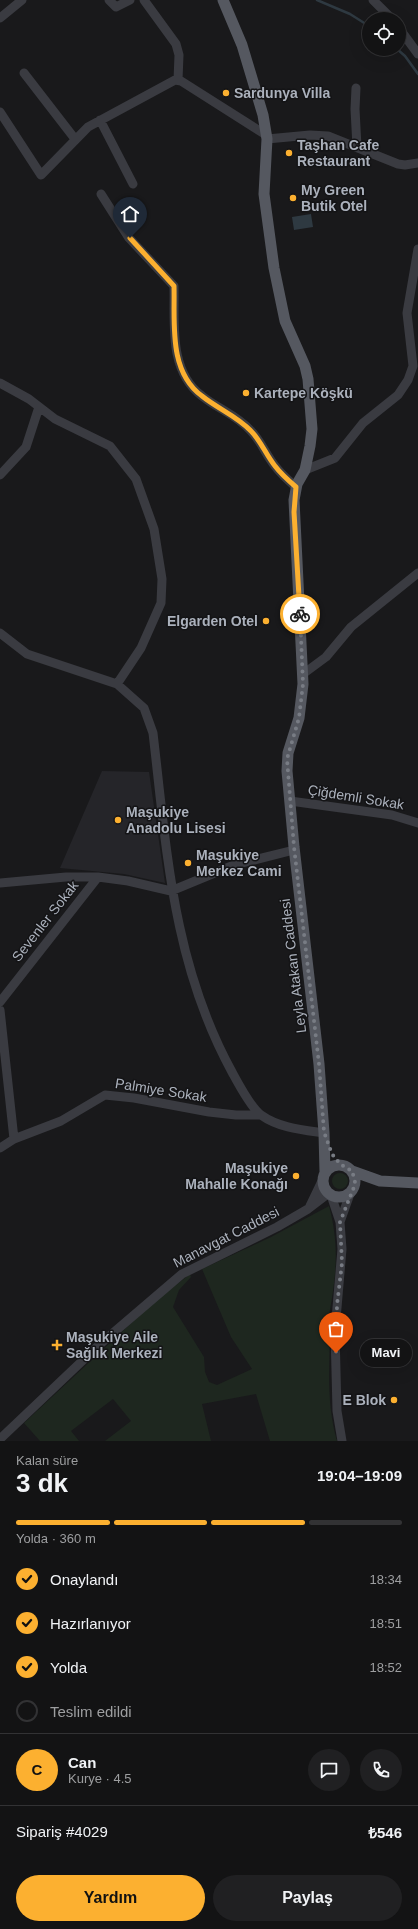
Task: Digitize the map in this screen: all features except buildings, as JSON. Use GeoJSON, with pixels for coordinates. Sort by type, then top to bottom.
{"type":"FeatureCollection","features":[{"type":"Feature","properties":{"kind":"main road","name":"Leyla Atakan Caddesi"},"geometry":{"type":"LineString","coordinates":[[222,0],[242,45],[254,82],[266,137],[264,194],[274,268],[285,321],[305,366],[308,379],[312,429],[305,470],[296,487],[294,512],[303,674],[299,718],[287,759],[294,850],[319,1064],[324,1132]]}},
{"type":"Feature","properties":{"kind":"main road"},"geometry":{"type":"LineString","coordinates":[[324,1132],[332,1154],[340,1164],[352,1171],[380,1181],[418,1183]]}},
{"type":"Feature","properties":{"kind":"main road"},"geometry":{"type":"LineString","coordinates":[[324,1132],[324,1187],[330,1194],[342,1197],[353,1189],[380,1181]]}},
{"type":"Feature","properties":{"kind":"main road"},"geometry":{"type":"LineString","coordinates":[[324,1177],[330,1167],[340,1164]]}},
{"type":"Feature","properties":{"kind":"main road"},"geometry":{"type":"LineString","coordinates":[[352,1171],[355,1181],[353,1189]]}},
{"type":"Feature","properties":{"kind":"street"},"geometry":{"type":"LineString","coordinates":[[0,18],[22,0]]}},
{"type":"Feature","properties":{"kind":"street"},"geometry":{"type":"LineString","coordinates":[[109,0],[116,7],[130,0]]}},
{"type":"Feature","properties":{"kind":"street"},"geometry":{"type":"LineString","coordinates":[[144,0],[176,44],[179,55],[178,80]]}},
{"type":"Feature","properties":{"kind":"street"},"geometry":{"type":"LineString","coordinates":[[373,0],[385,12]]}},
{"type":"Feature","properties":{"kind":"street"},"geometry":{"type":"LineString","coordinates":[[406,38],[418,54]]}},
{"type":"Feature","properties":{"kind":"street"},"geometry":{"type":"LineString","coordinates":[[24,73],[75,139]]}},
{"type":"Feature","properties":{"kind":"street"},"geometry":{"type":"LineString","coordinates":[[0,112],[42,174],[88,127],[178,80]]}},
{"type":"Feature","properties":{"kind":"street"},"geometry":{"type":"LineString","coordinates":[[178,80],[266,137],[319,135],[334,138],[398,164],[405,165],[418,163]]}},
{"type":"Feature","properties":{"kind":"street"},"geometry":{"type":"LineString","coordinates":[[356,88],[354,109],[357,147]]}},
{"type":"Feature","properties":{"kind":"street"},"geometry":{"type":"LineString","coordinates":[[100,120],[133,184]]}},
{"type":"Feature","properties":{"kind":"street"},"geometry":{"type":"LineString","coordinates":[[101,194],[130,238],[174,286],[174,339],[179,361],[189,382],[203,397],[234,416],[252,432],[275,466],[296,487]]}},
{"type":"Feature","properties":{"kind":"street"},"geometry":{"type":"LineString","coordinates":[[305,470],[335,458],[367,419],[398,395],[408,380],[415,366],[407,312],[413,288],[418,249]]}},
{"type":"Feature","properties":{"kind":"street"},"geometry":{"type":"LineString","coordinates":[[0,383],[39,407],[55,419],[110,446],[136,479],[154,529],[162,579],[161,603],[142,648],[117,684]]}},
{"type":"Feature","properties":{"kind":"street"},"geometry":{"type":"LineString","coordinates":[[0,475],[26,447],[39,407]]}},
{"type":"Feature","properties":{"kind":"street"},"geometry":{"type":"LineString","coordinates":[[303,674],[326,657],[351,627],[418,572]]}},
{"type":"Feature","properties":{"kind":"street"},"geometry":{"type":"LineString","coordinates":[[0,633],[27,654],[117,684],[144,708],[153,733],[171,891],[191,976],[209,1025],[237,1081],[260,1114],[284,1125],[324,1132]]}},
{"type":"Feature","properties":{"kind":"street","name":"Çiğdemli Sokak"},"geometry":{"type":"LineString","coordinates":[[290,801],[392,815],[418,822]]}},
{"type":"Feature","properties":{"kind":"street"},"geometry":{"type":"LineString","coordinates":[[0,883],[66,877],[98,877],[128,881],[171,891],[234,865],[294,850]]}},
{"type":"Feature","properties":{"kind":"street","name":"Sevenler Sokak"},"geometry":{"type":"LineString","coordinates":[[0,1002],[98,877]]}},
{"type":"Feature","properties":{"kind":"street"},"geometry":{"type":"LineString","coordinates":[[0,1010],[14,1139]]}},
{"type":"Feature","properties":{"kind":"street","name":"Palmiye Sokak"},"geometry":{"type":"LineString","coordinates":[[0,1148],[14,1139],[62,1120],[105,1095],[134,1098],[209,1112],[236,1115],[260,1114]]}},
{"type":"Feature","properties":{"kind":"street"},"geometry":{"type":"LineString","coordinates":[[308,1209],[324,1177]]}},
{"type":"Feature","properties":{"kind":"street"},"geometry":{"type":"LineString","coordinates":[[340,1222],[353,1189]]}},
{"type":"Feature","properties":{"kind":"street"},"geometry":{"type":"LineString","coordinates":[[330,1194],[340,1222],[342,1263],[336,1312],[337,1411],[342,1441]]}},
{"type":"Feature","properties":{"kind":"street","name":"Manavgat Caddesi"},"geometry":{"type":"LineString","coordinates":[[0,1439],[99,1345],[182,1274],[278,1227],[330,1194]]}},
{"type":"Feature","properties":{"kind":"shaded area"},"geometry":{"type":"Polygon","coordinates":[[[311,214],[313,227],[294,230],[292,217],[311,214]]]}},
{"type":"Feature","properties":{"kind":"shaded area","name":"Maşukiye Anadolu Lisesi"},"geometry":{"type":"Polygon","coordinates":[[[102,771],[149,772],[165,883],[124,874],[60,868],[102,771]]]}},
{"type":"Feature","properties":{"kind":"shaded area"},"geometry":{"type":"Polygon","coordinates":[[[337,1173],[343,1173],[348,1178],[346,1187],[343,1189],[337,1189],[332,1184],[332,1178],[337,1173]]]}},
{"type":"Feature","properties":{"kind":"shaded area"},"geometry":{"type":"Polygon","coordinates":[[[329,1206],[335,1238],[336,1266],[327,1327],[330,1336],[330,1402],[337,1441],[270,1441],[256,1394],[202,1404],[211,1441],[105,1441],[131,1421],[113,1399],[71,1431],[79,1441],[40,1441],[24,1423],[154,1302],[190,1274],[191,1277],[179,1290],[173,1307],[204,1357],[205,1372],[209,1382],[217,1385],[252,1369],[231,1337],[202,1269],[271,1237],[329,1206]]]}},
{"type":"Feature","properties":{"kind":"waterway"},"geometry":{"type":"LineString","coordinates":[[317,0],[350,14],[362,22]]}},
{"type":"Feature","properties":{"kind":"waterway"},"geometry":{"type":"LineString","coordinates":[[405,56],[418,74]]}},
{"type":"Feature","properties":{"kind":"way so far"},"geometry":{"type":"LineString","coordinates":[[300,614],[303,684],[299,718],[287,759],[294,847],[319,1064],[324,1132],[332,1154],[340,1164],[352,1171],[355,1181],[340,1222],[342,1263],[337,1305],[336,1353]]}},
{"type":"Feature","properties":{"kind":"place","name":"Sardunya Villa"},"geometry":{"type":"Point","coordinates":[226,93]}},
{"type":"Feature","properties":{"kind":"place","name":"Taşhan Cafe Restaurant"},"geometry":{"type":"Point","coordinates":[289,153]}},
{"type":"Feature","properties":{"kind":"place","name":"My Green Butik Otel"},"geometry":{"type":"Point","coordinates":[293,198]}},
{"type":"Feature","properties":{"kind":"place","name":"Kartepe Köşkü"},"geometry":{"type":"Point","coordinates":[246,393]}},
{"type":"Feature","properties":{"kind":"place","name":"Elgarden Otel"},"geometry":{"type":"Point","coordinates":[266,621]}},
{"type":"Feature","properties":{"kind":"place","name":"Maşukiye Anadolu Lisesi"},"geometry":{"type":"Point","coordinates":[118,820]}},
{"type":"Feature","properties":{"kind":"place","name":"Maşukiye Merkez Cami"},"geometry":{"type":"Point","coordinates":[188,863]}},
{"type":"Feature","properties":{"kind":"place","name":"Maşukiye Mahalle Konağı"},"geometry":{"type":"Point","coordinates":[296,1176]}},
{"type":"Feature","properties":{"kind":"place","name":"Maşukiye Aile Sağlık Merkezi"},"geometry":{"type":"Point","coordinates":[57,1345]}},
{"type":"Feature","properties":{"kind":"place","name":"Mavi"},"geometry":{"type":"Point","coordinates":[336,1353]}},
{"type":"Feature","properties":{"kind":"place","name":"E Blok"},"geometry":{"type":"Point","coordinates":[394,1400]}},
{"type":"Feature","properties":{"kind":"route"},"geometry":{"type":"LineString","coordinates":[[130,238],[174,286],[174,339],[179,361],[189,382],[196,392],[239,419],[259,440],[275,466],[296,487],[294,512],[300,614]]}}]}
